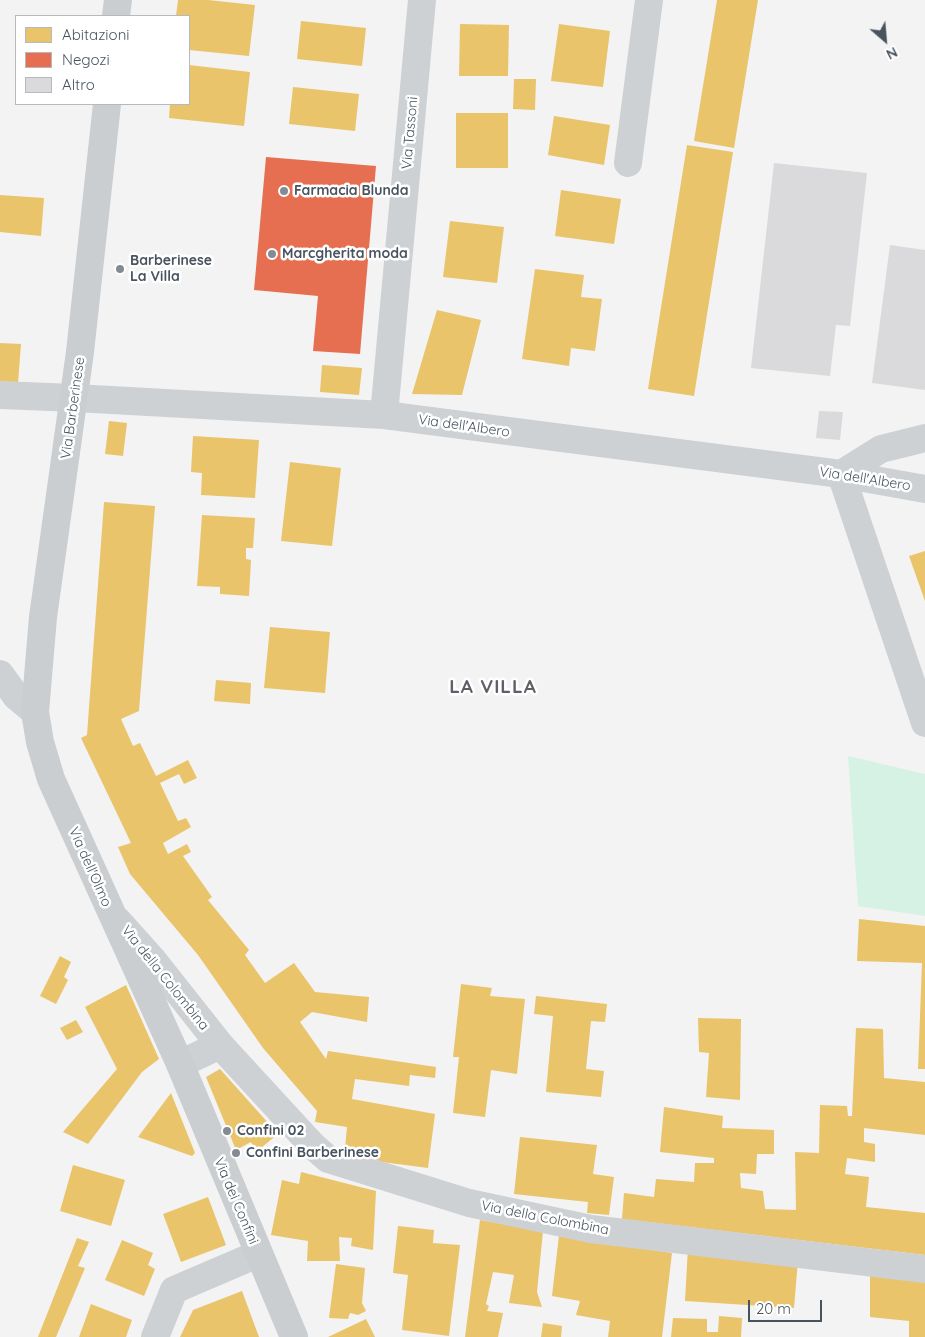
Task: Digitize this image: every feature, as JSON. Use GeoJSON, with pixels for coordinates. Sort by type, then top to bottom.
{"type":"FeatureCollection","features":[{"type":"Feature","properties":{"kind":"main road"},"geometry":{"type":"LineString","coordinates":[[116,15],[118,0]]}},
{"type":"Feature","properties":{"kind":"main road","name":"Via Barberinese"},"geometry":{"type":"LineString","coordinates":[[35,712],[43,617],[75,398],[107,105]]}},
{"type":"Feature","properties":{"kind":"main road","name":"Via dell'Olmo"},"geometry":{"type":"LineString","coordinates":[[35,712],[40,742],[51,779],[180,1064]]}},
{"type":"Feature","properties":{"kind":"main road","name":"Via dei Confini"},"geometry":{"type":"LineString","coordinates":[[180,1064],[294,1337]]}},
{"type":"Feature","properties":{"kind":"street","name":"Via Tassoni"},"geometry":{"type":"LineString","coordinates":[[384,415],[422,0]]}},
{"type":"Feature","properties":{"kind":"street"},"geometry":{"type":"LineString","coordinates":[[628,163],[649,0]]}},
{"type":"Feature","properties":{"kind":"street","name":"Via dell'Albero"},"geometry":{"type":"LineString","coordinates":[[0,395],[384,415],[841,474],[925,489]]}},
{"type":"Feature","properties":{"kind":"street"},"geometry":{"type":"LineString","coordinates":[[925,438],[881,448],[841,474],[925,724]]}},
{"type":"Feature","properties":{"kind":"street"},"geometry":{"type":"LineString","coordinates":[[0,674],[16,696],[35,712]]}},
{"type":"Feature","properties":{"kind":"street","name":"Via della Colombina"},"geometry":{"type":"LineString","coordinates":[[110,911],[152,959],[220,1045],[312,1145],[328,1159],[486,1208],[591,1229],[925,1269]]}},
{"type":"Feature","properties":{"kind":"street","name":"Via della Colombina"},"geometry":{"type":"LineString","coordinates":[[180,1064],[220,1045]]}},
{"type":"Feature","properties":{"kind":"street"},"geometry":{"type":"LineString","coordinates":[[155,1337],[174,1290],[258,1254]]}},
{"type":"Feature","properties":{"kind":"green space"},"geometry":{"type":"Polygon","coordinates":[[[848,756],[925,774],[925,916],[858,906],[848,756]]]}},
{"type":"Feature","properties":{"kind":"building: Abitazioni"},"geometry":{"type":"Polygon","coordinates":[[[178,0],[208,0],[255,5],[249,56],[190,50],[190,15],[176,15],[178,0]]]}},
{"type":"Feature","properties":{"kind":"building: Abitazioni"},"geometry":{"type":"Polygon","coordinates":[[[717,0],[758,0],[734,148],[694,141],[717,0]]]}},
{"type":"Feature","properties":{"kind":"building: Abitazioni"},"geometry":{"type":"Polygon","coordinates":[[[301,21],[366,28],[362,66],[297,59],[301,21]]]}},
{"type":"Feature","properties":{"kind":"building: Abitazioni"},"geometry":{"type":"Polygon","coordinates":[[[460,24],[509,25],[508,76],[459,76],[460,24]]]}},
{"type":"Feature","properties":{"kind":"building: Abitazioni"},"geometry":{"type":"Polygon","coordinates":[[[559,24],[610,31],[603,87],[551,81],[559,24]]]}},
{"type":"Feature","properties":{"kind":"building: Abitazioni"},"geometry":{"type":"Polygon","coordinates":[[[190,65],[250,72],[244,126],[169,118],[170,105],[190,105],[190,65]]]}},
{"type":"Feature","properties":{"kind":"building: Abitazioni"},"geometry":{"type":"Polygon","coordinates":[[[514,79],[536,79],[535,110],[513,109],[514,79]]]}},
{"type":"Feature","properties":{"kind":"building: Abitazioni"},"geometry":{"type":"Polygon","coordinates":[[[293,87],[359,94],[355,131],[289,124],[293,87]]]}},
{"type":"Feature","properties":{"kind":"building: Abitazioni"},"geometry":{"type":"Polygon","coordinates":[[[456,113],[508,113],[508,168],[456,168],[456,113]]]}},
{"type":"Feature","properties":{"kind":"building: Abitazioni"},"geometry":{"type":"Polygon","coordinates":[[[554,116],[610,125],[604,165],[548,155],[554,116]]]}},
{"type":"Feature","properties":{"kind":"building: Abitazioni"},"geometry":{"type":"Polygon","coordinates":[[[687,145],[733,152],[694,396],[648,389],[687,145]]]}},
{"type":"Feature","properties":{"kind":"building: Abitazioni"},"geometry":{"type":"Polygon","coordinates":[[[561,190],[621,199],[614,244],[555,236],[561,190]]]}},
{"type":"Feature","properties":{"kind":"building: Abitazioni"},"geometry":{"type":"Polygon","coordinates":[[[0,195],[44,198],[41,236],[0,232],[0,195]]]}},
{"type":"Feature","properties":{"kind":"building: Abitazioni"},"geometry":{"type":"Polygon","coordinates":[[[450,221],[504,227],[497,283],[443,277],[450,221]]]}},
{"type":"Feature","properties":{"kind":"building: Abitazioni"},"geometry":{"type":"Polygon","coordinates":[[[535,269],[584,275],[581,297],[602,299],[595,351],[571,348],[569,366],[522,359],[535,269]]]}},
{"type":"Feature","properties":{"kind":"building: Abitazioni"},"geometry":{"type":"Polygon","coordinates":[[[437,310],[481,320],[462,395],[412,394],[437,310]]]}},
{"type":"Feature","properties":{"kind":"building: Abitazioni"},"geometry":{"type":"Polygon","coordinates":[[[0,343],[21,344],[18,383],[0,381],[0,343]]]}},
{"type":"Feature","properties":{"kind":"building: Abitazioni"},"geometry":{"type":"Polygon","coordinates":[[[322,365],[362,368],[359,395],[320,392],[322,365]]]}},
{"type":"Feature","properties":{"kind":"building: Abitazioni"},"geometry":{"type":"Polygon","coordinates":[[[109,421],[127,423],[123,456],[105,454],[109,421]]]}},
{"type":"Feature","properties":{"kind":"building: Abitazioni"},"geometry":{"type":"Polygon","coordinates":[[[193,436],[259,440],[255,498],[201,495],[202,473],[191,472],[193,436]]]}},
{"type":"Feature","properties":{"kind":"building: Abitazioni"},"geometry":{"type":"Polygon","coordinates":[[[290,462],[341,468],[332,546],[281,541],[290,462]]]}},
{"type":"Feature","properties":{"kind":"building: Abitazioni"},"geometry":{"type":"Polygon","coordinates":[[[104,502],[155,506],[139,711],[121,719],[133,746],[140,743],[156,776],[188,760],[197,778],[184,784],[179,774],[160,783],[178,821],[186,818],[191,827],[163,843],[168,854],[187,844],[191,852],[183,856],[212,897],[208,900],[249,950],[245,955],[265,983],[294,963],[315,992],[369,997],[367,1022],[312,1012],[300,1022],[326,1059],[328,1051],[436,1067],[435,1078],[410,1075],[409,1086],[355,1079],[352,1099],[435,1114],[428,1168],[382,1162],[345,1148],[347,1127],[315,1122],[317,1111],[263,1048],[198,955],[130,874],[118,847],[131,843],[81,738],[87,735],[104,502]]]}},
{"type":"Feature","properties":{"kind":"building: Abitazioni"},"geometry":{"type":"Polygon","coordinates":[[[202,515],[255,518],[253,548],[246,548],[246,559],[251,560],[249,596],[220,594],[220,587],[197,586],[202,515]]]}},
{"type":"Feature","properties":{"kind":"building: Abitazioni"},"geometry":{"type":"Polygon","coordinates":[[[925,551],[925,601],[909,556],[925,551]]]}},
{"type":"Feature","properties":{"kind":"building: Abitazioni"},"geometry":{"type":"Polygon","coordinates":[[[270,627],[330,632],[325,693],[264,688],[270,627]]]}},
{"type":"Feature","properties":{"kind":"building: Abitazioni"},"geometry":{"type":"Polygon","coordinates":[[[216,680],[251,683],[250,704],[214,701],[216,680]]]}},
{"type":"Feature","properties":{"kind":"building: Abitazioni"},"geometry":{"type":"Polygon","coordinates":[[[859,919],[925,926],[925,1069],[918,1069],[922,963],[857,961],[859,919]]]}},
{"type":"Feature","properties":{"kind":"building: Abitazioni"},"geometry":{"type":"Polygon","coordinates":[[[60,956],[71,962],[64,977],[68,980],[56,1004],[40,996],[60,956]]]}},
{"type":"Feature","properties":{"kind":"building: Abitazioni"},"geometry":{"type":"Polygon","coordinates":[[[461,984],[492,988],[490,996],[525,999],[517,1074],[491,1070],[485,1117],[453,1113],[459,1057],[453,1057],[461,984]]]}},
{"type":"Feature","properties":{"kind":"building: Abitazioni"},"geometry":{"type":"Polygon","coordinates":[[[126,985],[159,1059],[142,1072],[88,1144],[63,1132],[117,1069],[85,1007],[126,985]]]}},
{"type":"Feature","properties":{"kind":"building: Abitazioni"},"geometry":{"type":"Polygon","coordinates":[[[536,996],[607,1004],[605,1022],[591,1021],[586,1069],[604,1071],[601,1097],[546,1092],[553,1016],[534,1014],[536,996]]]}},
{"type":"Feature","properties":{"kind":"building: Abitazioni"},"geometry":{"type":"Polygon","coordinates":[[[698,1018],[741,1019],[740,1100],[706,1097],[709,1053],[699,1052],[698,1018]]]}},
{"type":"Feature","properties":{"kind":"building: Abitazioni"},"geometry":{"type":"Polygon","coordinates":[[[76,1020],[83,1032],[67,1040],[60,1028],[76,1020]]]}},
{"type":"Feature","properties":{"kind":"building: Abitazioni"},"geometry":{"type":"Polygon","coordinates":[[[856,1028],[883,1029],[884,1078],[925,1082],[925,1135],[864,1128],[864,1142],[875,1144],[875,1162],[847,1158],[845,1174],[869,1177],[866,1207],[925,1213],[925,1255],[622,1219],[624,1193],[654,1197],[656,1179],[694,1182],[695,1163],[714,1163],[714,1158],[660,1152],[664,1107],[723,1116],[722,1128],[774,1130],[774,1154],[757,1154],[756,1174],[740,1173],[741,1188],[763,1191],[765,1209],[796,1210],[795,1152],[819,1153],[820,1105],[847,1106],[848,1116],[852,1116],[856,1028]]]}},
{"type":"Feature","properties":{"kind":"building: Abitazioni"},"geometry":{"type":"Polygon","coordinates":[[[220,1069],[278,1134],[256,1152],[251,1142],[236,1150],[206,1077],[220,1069]]]}},
{"type":"Feature","properties":{"kind":"building: Abitazioni"},"geometry":{"type":"Polygon","coordinates":[[[171,1093],[195,1153],[192,1156],[138,1137],[171,1093]]]}},
{"type":"Feature","properties":{"kind":"building: Abitazioni"},"geometry":{"type":"Polygon","coordinates":[[[520,1137],[597,1145],[593,1174],[614,1177],[609,1215],[587,1213],[588,1202],[514,1194],[520,1137]]]}},
{"type":"Feature","properties":{"kind":"building: Abitazioni"},"geometry":{"type":"Polygon","coordinates":[[[73,1165],[125,1180],[111,1226],[60,1211],[73,1165]]]}},
{"type":"Feature","properties":{"kind":"building: Abitazioni"},"geometry":{"type":"Polygon","coordinates":[[[301,1172],[376,1191],[373,1250],[351,1246],[352,1238],[339,1237],[340,1261],[307,1261],[308,1241],[271,1235],[282,1180],[299,1184],[301,1172]]]}},
{"type":"Feature","properties":{"kind":"building: Abitazioni"},"geometry":{"type":"Polygon","coordinates":[[[208,1197],[226,1245],[181,1262],[163,1214],[208,1197]]]}},
{"type":"Feature","properties":{"kind":"building: Abitazioni"},"geometry":{"type":"Polygon","coordinates":[[[480,1220],[543,1231],[537,1292],[542,1307],[509,1303],[514,1275],[493,1272],[486,1304],[489,1306],[487,1311],[503,1313],[498,1337],[465,1337],[480,1220]]]}},
{"type":"Feature","properties":{"kind":"building: Abitazioni"},"geometry":{"type":"Polygon","coordinates":[[[398,1226],[434,1230],[433,1243],[460,1245],[449,1336],[402,1330],[408,1275],[393,1273],[398,1226]]]}},
{"type":"Feature","properties":{"kind":"building: Abitazioni"},"geometry":{"type":"Polygon","coordinates":[[[559,1235],[672,1253],[662,1337],[608,1337],[610,1321],[576,1315],[580,1301],[552,1296],[559,1235]]]}},
{"type":"Feature","properties":{"kind":"building: Abitazioni"},"geometry":{"type":"Polygon","coordinates":[[[77,1238],[89,1242],[78,1266],[85,1268],[56,1337],[38,1337],[77,1238]]]}},
{"type":"Feature","properties":{"kind":"building: Abitazioni"},"geometry":{"type":"Polygon","coordinates":[[[122,1240],[153,1253],[148,1265],[155,1269],[144,1296],[105,1280],[122,1240]]]}},
{"type":"Feature","properties":{"kind":"building: Abitazioni"},"geometry":{"type":"Polygon","coordinates":[[[688,1247],[798,1260],[794,1308],[685,1301],[688,1247]]]}},
{"type":"Feature","properties":{"kind":"building: Abitazioni"},"geometry":{"type":"Polygon","coordinates":[[[336,1264],[365,1268],[362,1303],[366,1311],[358,1315],[350,1313],[348,1319],[329,1318],[336,1264]]]}},
{"type":"Feature","properties":{"kind":"building: Abitazioni"},"geometry":{"type":"Polygon","coordinates":[[[870,1269],[925,1278],[925,1337],[909,1337],[909,1321],[870,1317],[870,1269]]]}},
{"type":"Feature","properties":{"kind":"building: Abitazioni"},"geometry":{"type":"Polygon","coordinates":[[[242,1291],[259,1337],[180,1337],[193,1310],[242,1291]]]}},
{"type":"Feature","properties":{"kind":"building: Abitazioni"},"geometry":{"type":"Polygon","coordinates":[[[91,1304],[132,1320],[126,1337],[79,1337],[91,1304]]]}},
{"type":"Feature","properties":{"kind":"building: Abitazioni"},"geometry":{"type":"Polygon","coordinates":[[[719,1316],[742,1318],[741,1337],[671,1337],[673,1318],[707,1319],[707,1332],[718,1332],[719,1316]]]}},
{"type":"Feature","properties":{"kind":"building: Abitazioni"},"geometry":{"type":"Polygon","coordinates":[[[366,1319],[375,1337],[328,1337],[366,1319]]]}},
{"type":"Feature","properties":{"kind":"building: Abitazioni"},"geometry":{"type":"Polygon","coordinates":[[[543,1323],[562,1326],[561,1337],[541,1337],[543,1323]]]}},
{"type":"Feature","properties":{"kind":"building: Negozi"},"geometry":{"type":"Polygon","coordinates":[[[266,157],[376,166],[360,354],[313,351],[318,296],[254,290],[266,157]]]}},
{"type":"Feature","properties":{"kind":"building: Altro"},"geometry":{"type":"Polygon","coordinates":[[[774,163],[867,173],[850,326],[836,325],[830,376],[751,368],[774,163]]]}},
{"type":"Feature","properties":{"kind":"building: Altro"},"geometry":{"type":"Polygon","coordinates":[[[890,245],[925,250],[925,390],[872,383],[890,245]]]}},
{"type":"Feature","properties":{"kind":"building: Altro"},"geometry":{"type":"Polygon","coordinates":[[[819,411],[843,412],[840,440],[816,438],[819,411]]]}},
{"type":"Feature","properties":{"kind":"place","name":"Farmacia Blunda"},"geometry":{"type":"Point","coordinates":[284,191]}},
{"type":"Feature","properties":{"kind":"place","name":"Marcgherita moda"},"geometry":{"type":"Point","coordinates":[272,254]}},
{"type":"Feature","properties":{"kind":"place","name":"Barberinese La Villa"},"geometry":{"type":"Point","coordinates":[120,269]}},
{"type":"Feature","properties":{"kind":"place","name":"Confini 02"},"geometry":{"type":"Point","coordinates":[227,1131]}},
{"type":"Feature","properties":{"kind":"place","name":"Confini Barberinese"},"geometry":{"type":"Point","coordinates":[236,1153]}},
{"type":"Feature","properties":{"kind":"district","name":"LA VILLA"},"geometry":{"type":"Point","coordinates":[493,687]}}]}
